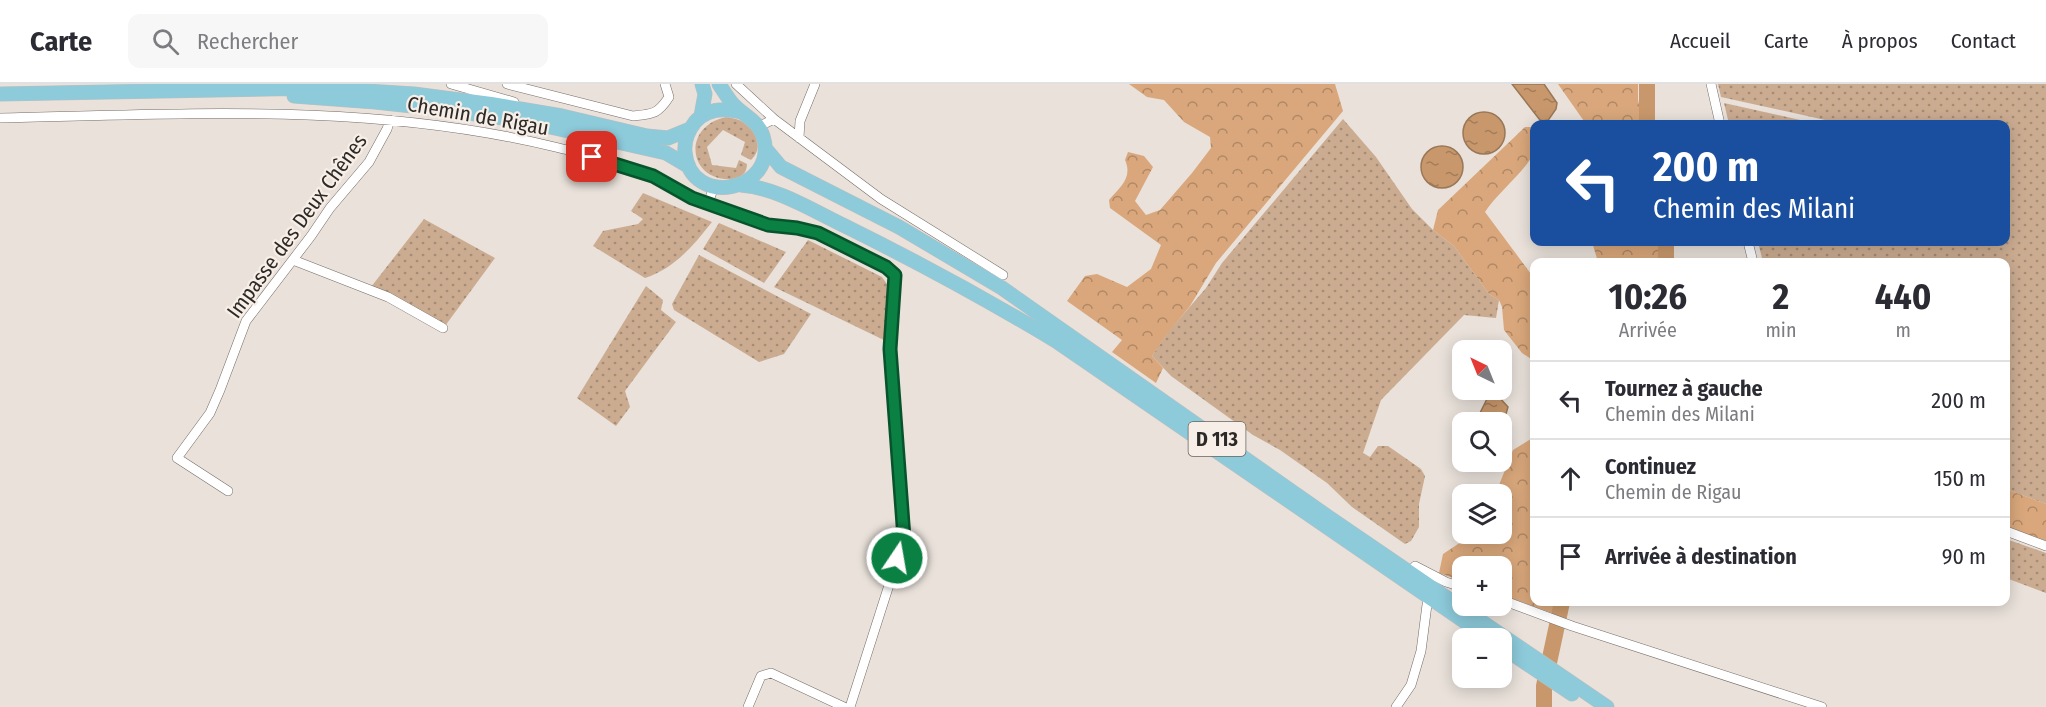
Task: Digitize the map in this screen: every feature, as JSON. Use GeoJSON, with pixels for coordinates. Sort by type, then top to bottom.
{"type":"FeatureCollection","features":[{"type":"Feature","properties":{"kind":"main road"},"geometry":{"type":"LineString","coordinates":[[701,117],[705,94],[702,84]]}},
{"type":"Feature","properties":{"kind":"main road"},"geometry":{"type":"LineString","coordinates":[[719,84],[741,112]]}},
{"type":"Feature","properties":{"kind":"main road"},"geometry":{"type":"LineString","coordinates":[[0,94],[320,88],[414,94],[562,116],[647,136],[668,138],[690,129],[701,117],[714,110],[728,108],[751,118],[763,137],[765,148],[759,170],[751,179],[741,185],[723,189],[699,179],[688,166],[666,153],[528,122],[449,110],[236,90]]}},
{"type":"Feature","properties":{"kind":"main road"},"geometry":{"type":"LineString","coordinates":[[688,166],[685,147],[690,129]]}},
{"type":"Feature","properties":{"kind":"main road","name":"D 113"},"geometry":{"type":"LineString","coordinates":[[765,148],[781,167],[898,227],[1002,288],[1324,514],[1409,577]]}},
{"type":"Feature","properties":{"kind":"main road","name":"D 113"},"geometry":{"type":"LineString","coordinates":[[741,185],[766,189],[912,259],[1056,341],[1409,577],[1536,665],[1607,707]]}},
{"type":"Feature","properties":{"kind":"main road","name":"D 113"},"geometry":{"type":"LineString","coordinates":[[1431,592],[1476,628]]}},
{"type":"Feature","properties":{"kind":"main road","name":"D 113"},"geometry":{"type":"LineString","coordinates":[[1512,652],[1536,665]]}},
{"type":"Feature","properties":{"kind":"main road","name":"D 113"},"geometry":{"type":"LineString","coordinates":[[1562,682],[1591,707]]}},
{"type":"Feature","properties":{"kind":"street"},"geometry":{"type":"LineString","coordinates":[[451,84],[562,116]]}},
{"type":"Feature","properties":{"kind":"street"},"geometry":{"type":"LineString","coordinates":[[507,84],[633,116],[651,114],[662,109],[669,97],[665,84]]}},
{"type":"Feature","properties":{"kind":"street"},"geometry":{"type":"LineString","coordinates":[[799,138],[800,121],[815,84]]}},
{"type":"Feature","properties":{"kind":"street"},"geometry":{"type":"LineString","coordinates":[[1711,84],[1719,120]]}},
{"type":"Feature","properties":{"kind":"street"},"geometry":{"type":"LineString","coordinates":[[738,85],[774,119],[880,199],[1003,275]]}},
{"type":"Feature","properties":{"kind":"street","name":"Chemin de Rigau"},"geometry":{"type":"LineString","coordinates":[[0,118],[223,112],[329,115],[390,120],[500,136],[633,168],[653,176],[692,198],[768,225],[818,233],[886,267],[895,275],[890,349],[904,538],[850,707]]}},
{"type":"Feature","properties":{"kind":"street"},"geometry":{"type":"LineString","coordinates":[[758,127],[774,119]]}},
{"type":"Feature","properties":{"kind":"street","name":"Impasse des Deux Chênes"},"geometry":{"type":"LineString","coordinates":[[228,491],[177,458],[210,413],[246,321],[330,208],[369,162],[390,120]]}},
{"type":"Feature","properties":{"kind":"street"},"geometry":{"type":"LineString","coordinates":[[708,203],[714,187]]}},
{"type":"Feature","properties":{"kind":"street"},"geometry":{"type":"LineString","coordinates":[[293,260],[388,297],[443,328]]}},
{"type":"Feature","properties":{"kind":"street"},"geometry":{"type":"LineString","coordinates":[[2010,532],[2046,546]]}},
{"type":"Feature","properties":{"kind":"street"},"geometry":{"type":"LineString","coordinates":[[1409,577],[1415,566],[1452,584]]}},
{"type":"Feature","properties":{"kind":"street"},"geometry":{"type":"LineString","coordinates":[[1396,707],[1411,685],[1421,651],[1431,592]]}},
{"type":"Feature","properties":{"kind":"street"},"geometry":{"type":"LineString","coordinates":[[1512,604],[1572,626],[1822,707]]}},
{"type":"Feature","properties":{"kind":"street"},"geometry":{"type":"LineString","coordinates":[[748,707],[761,676],[771,673],[844,707]]}},
{"type":"Feature","properties":{"kind":"shaded area"},"geometry":{"type":"Polygon","coordinates":[[[1718,84],[2046,84],[2046,504],[2010,490],[2010,258],[1762,258],[1759,246],[2010,246],[2010,120],[1825,120],[1721,97],[1718,84]]]}},
{"type":"Feature","properties":{"kind":"shaded area"},"geometry":{"type":"Polygon","coordinates":[[[1724,103],[1800,120],[1728,120],[1724,103]]]}},
{"type":"Feature","properties":{"kind":"shaded area"},"geometry":{"type":"Polygon","coordinates":[[[726,117],[745,123],[756,136],[758,146],[751,160],[741,155],[745,142],[723,130],[707,147],[712,165],[736,168],[739,160],[747,164],[743,174],[733,179],[718,178],[707,172],[699,164],[696,153],[696,142],[702,131],[711,123],[726,117]]]}},
{"type":"Feature","properties":{"kind":"shaded area"},"geometry":{"type":"Polygon","coordinates":[[[1343,119],[1376,157],[1412,209],[1433,230],[1454,246],[1489,294],[1499,300],[1496,318],[1464,315],[1381,400],[1363,453],[1370,457],[1378,446],[1388,446],[1421,469],[1425,476],[1419,504],[1419,527],[1411,541],[1405,544],[1352,507],[1327,483],[1280,450],[1253,435],[1171,376],[1152,356],[1168,332],[1206,288],[1222,263],[1343,119]]]}},
{"type":"Feature","properties":{"kind":"shaded area"},"geometry":{"type":"Polygon","coordinates":[[[643,193],[712,222],[690,248],[674,262],[656,274],[645,278],[593,246],[603,231],[638,224],[643,219],[631,211],[643,193]]]}},
{"type":"Feature","properties":{"kind":"shaded area"},"geometry":{"type":"Polygon","coordinates":[[[424,219],[495,258],[445,326],[371,287],[424,219]]]}},
{"type":"Feature","properties":{"kind":"shaded area"},"geometry":{"type":"Polygon","coordinates":[[[719,223],[786,252],[764,283],[703,249],[719,223]]]}},
{"type":"Feature","properties":{"kind":"shaded area"},"geometry":{"type":"Polygon","coordinates":[[[808,240],[882,277],[889,287],[888,342],[774,287],[808,240]]]}},
{"type":"Feature","properties":{"kind":"shaded area"},"geometry":{"type":"Polygon","coordinates":[[[699,255],[811,314],[784,354],[759,362],[674,310],[672,304],[699,255]]]}},
{"type":"Feature","properties":{"kind":"shaded area"},"geometry":{"type":"Polygon","coordinates":[[[646,286],[663,300],[661,310],[676,322],[625,391],[630,407],[616,426],[577,398],[646,286]]]}},
{"type":"Feature","properties":{"kind":"shaded area"},"geometry":{"type":"Polygon","coordinates":[[[2010,540],[2046,553],[2046,593],[2010,580],[2010,540]]]}},
{"type":"Feature","properties":{"kind":"green space"},"geometry":{"type":"Polygon","coordinates":[[[1129,84],[1335,84],[1343,111],[1216,263],[1190,306],[1167,334],[1152,356],[1163,368],[1156,383],[1112,352],[1122,340],[1067,301],[1085,276],[1097,274],[1127,287],[1151,269],[1161,245],[1110,208],[1109,200],[1126,177],[1125,160],[1128,152],[1144,156],[1153,167],[1135,201],[1146,215],[1160,210],[1211,148],[1210,137],[1184,122],[1164,100],[1147,97],[1129,84]]]}},
{"type":"Feature","properties":{"kind":"green space"},"geometry":{"type":"Polygon","coordinates":[[[1558,84],[1638,84],[1641,120],[1583,120],[1558,84]]]}},
{"type":"Feature","properties":{"kind":"green space"},"geometry":{"type":"Polygon","coordinates":[[[1525,127],[1530,127],[1530,160],[1485,212],[1530,273],[1530,358],[1522,353],[1504,330],[1502,307],[1499,300],[1489,294],[1454,246],[1433,230],[1438,210],[1525,127]]]}},
{"type":"Feature","properties":{"kind":"green space"},"geometry":{"type":"Polygon","coordinates":[[[1593,246],[1658,246],[1659,258],[1597,258],[1593,246]]]}},
{"type":"Feature","properties":{"kind":"green space"},"geometry":{"type":"Polygon","coordinates":[[[1530,439],[1530,605],[1512,599],[1512,556],[1452,556],[1452,578],[1439,573],[1443,554],[1458,544],[1512,544],[1512,484],[1499,484],[1504,472],[1512,472],[1512,452],[1530,439]]]}},
{"type":"Feature","properties":{"kind":"green space"},"geometry":{"type":"Polygon","coordinates":[[[2010,490],[2046,504],[2046,541],[2010,528],[2010,490]]]}},
{"type":"Feature","properties":{"kind":"green space"},"geometry":{"type":"Polygon","coordinates":[[[1533,606],[1556,606],[1555,614],[1533,606]]]}},
{"type":"Feature","properties":{"kind":"water"},"geometry":{"type":"Polygon","coordinates":[[[1512,84],[1544,84],[1557,103],[1556,109],[1548,120],[1540,120],[1512,84]]]}},
{"type":"Feature","properties":{"kind":"water"},"geometry":{"type":"Polygon","coordinates":[[[1484,112],[1499,118],[1505,133],[1499,148],[1484,154],[1469,148],[1463,133],[1469,118],[1484,112]]]}},
{"type":"Feature","properties":{"kind":"water"},"geometry":{"type":"Polygon","coordinates":[[[1442,146],[1457,152],[1463,167],[1457,182],[1442,188],[1427,182],[1421,167],[1427,152],[1442,146]]]}},
{"type":"Feature","properties":{"kind":"water"},"geometry":{"type":"Polygon","coordinates":[[[1486,400],[1502,400],[1508,407],[1507,412],[1480,412],[1486,400]]]}},
{"type":"Feature","properties":{"kind":"waterway"},"geometry":{"type":"LineString","coordinates":[[1647,84],[1647,120]]}},
{"type":"Feature","properties":{"kind":"waterway"},"geometry":{"type":"LineString","coordinates":[[1666,246],[1666,258]]}},
{"type":"Feature","properties":{"kind":"waterway"},"geometry":{"type":"LineString","coordinates":[[1544,707],[1544,686],[1561,606]]}},
{"type":"Feature","properties":{"kind":"route"},"geometry":{"type":"LineString","coordinates":[[592,157],[633,168],[653,176],[692,198],[768,225],[818,233],[886,267],[895,275],[890,349],[904,538],[897,558]]}}]}
